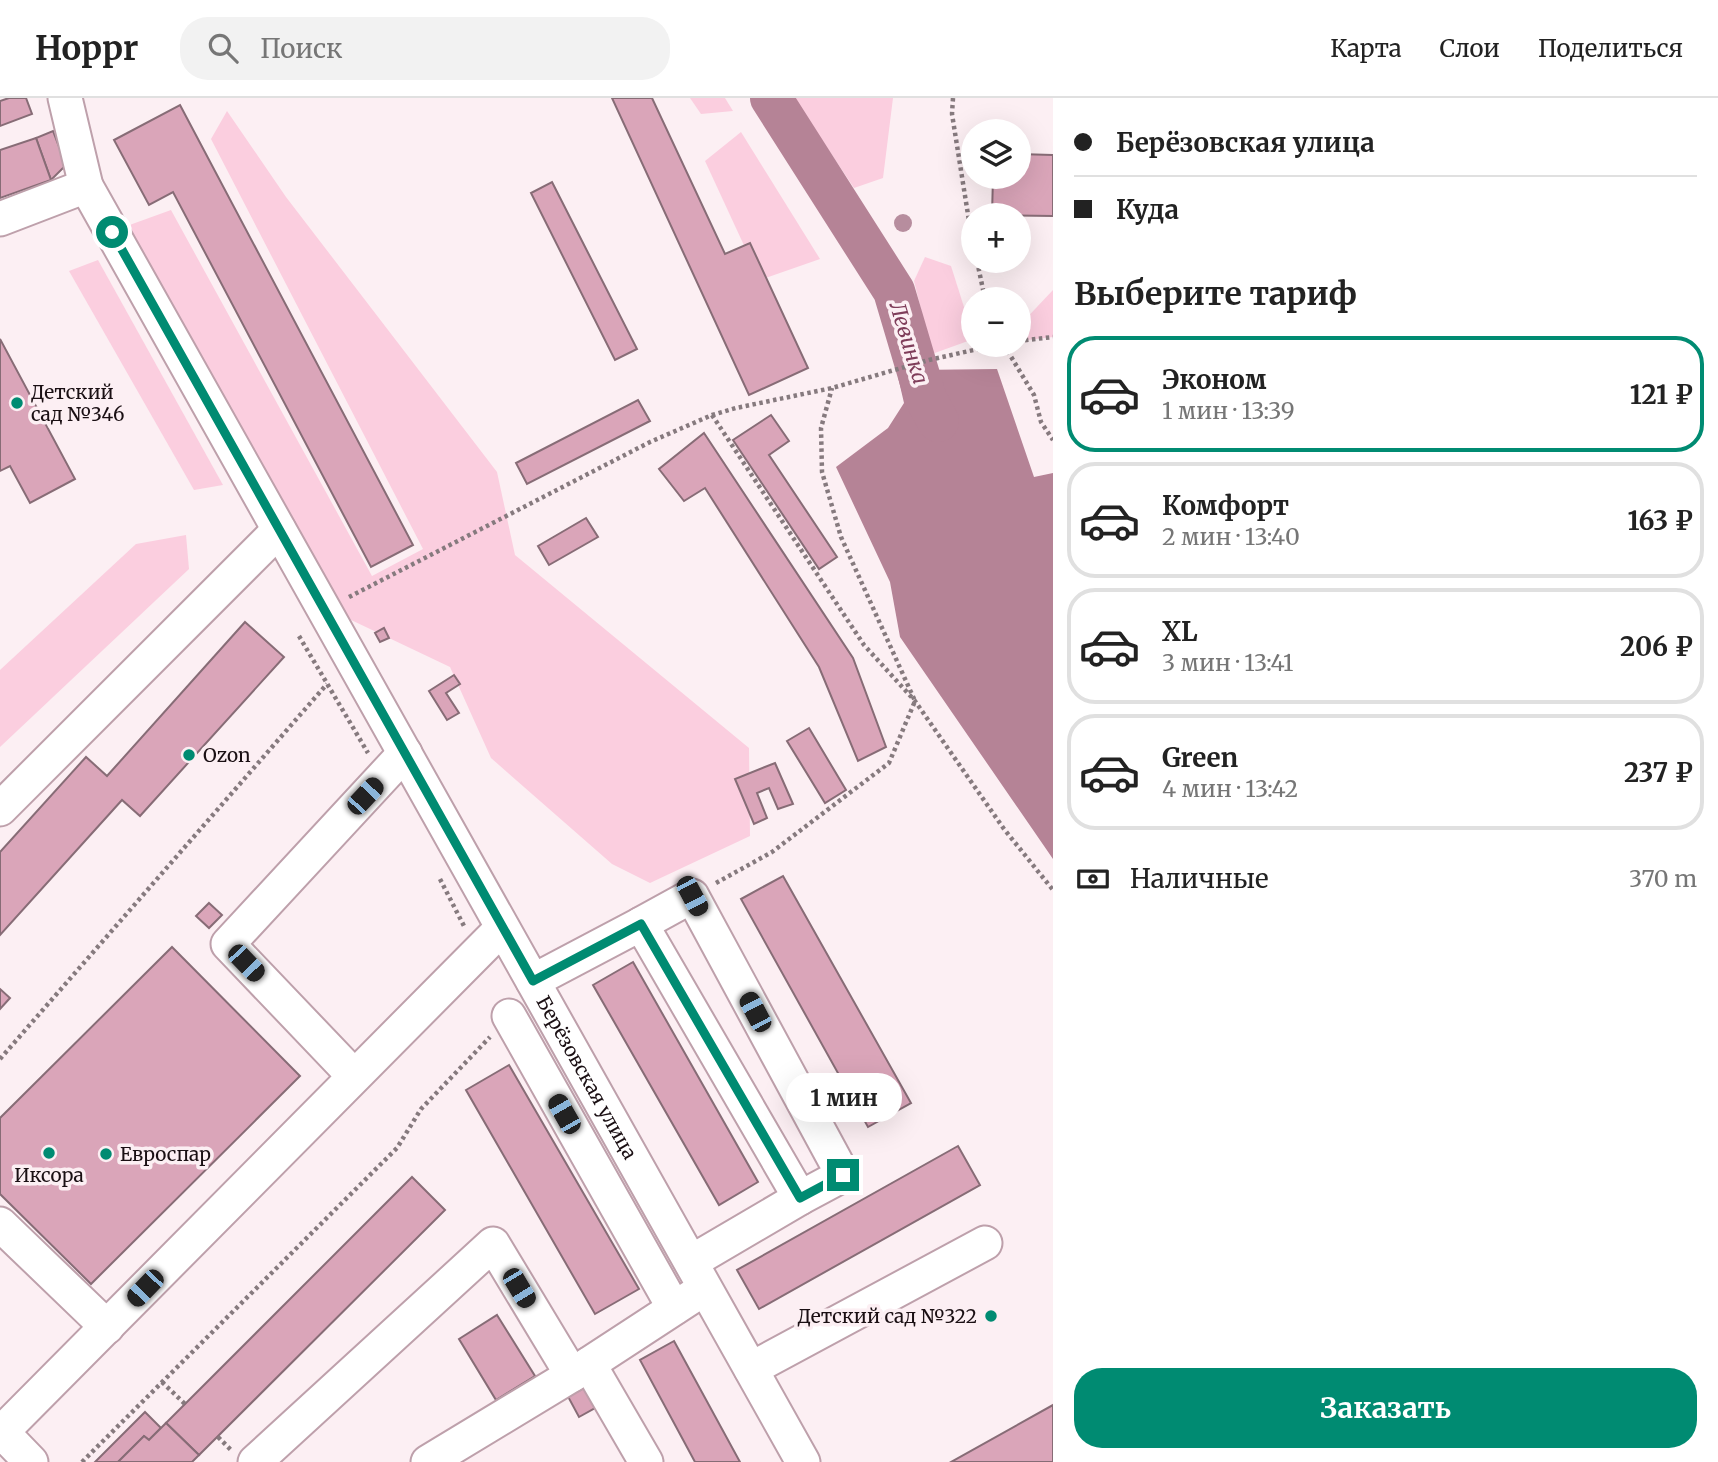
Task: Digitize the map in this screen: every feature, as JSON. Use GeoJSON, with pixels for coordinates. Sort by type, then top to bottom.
{"type":"FeatureCollection","features":[{"type":"Feature","properties":{"kind":"street","name":"Берёзовская улица"},"geometry":{"type":"LineString","coordinates":[[65,98],[86,186],[803,1462]]}},
{"type":"Feature","properties":{"kind":"street"},"geometry":{"type":"LineString","coordinates":[[0,219],[86,186]]}},
{"type":"Feature","properties":{"kind":"street"},"geometry":{"type":"LineString","coordinates":[[0,809],[279,530]]}},
{"type":"Feature","properties":{"kind":"street"},"geometry":{"type":"LineString","coordinates":[[354,1076],[228,944],[405,753]]}},
{"type":"Feature","properties":{"kind":"street"},"geometry":{"type":"LineString","coordinates":[[428,1462],[580,1370],[674,1308],[698,1275],[800,1198],[843,1175],[692,896],[533,981]]}},
{"type":"Feature","properties":{"kind":"street"},"geometry":{"type":"LineString","coordinates":[[641,924],[800,1198]]}},
{"type":"Feature","properties":{"kind":"street"},"geometry":{"type":"LineString","coordinates":[[31,1462],[1,1433],[502,928]]}},
{"type":"Feature","properties":{"kind":"street"},"geometry":{"type":"LineString","coordinates":[[509,1016],[674,1308]]}},
{"type":"Feature","properties":{"kind":"street"},"geometry":{"type":"LineString","coordinates":[[0,1224],[107,1326]]}},
{"type":"Feature","properties":{"kind":"street"},"geometry":{"type":"LineString","coordinates":[[751,1369],[985,1243]]}},
{"type":"Feature","properties":{"kind":"street"},"geometry":{"type":"LineString","coordinates":[[254,1462],[493,1244],[646,1462]]}},
{"type":"Feature","properties":{"kind":"path"},"geometry":{"type":"LineString","coordinates":[[953,98],[954,126],[966,203]]}},
{"type":"Feature","properties":{"kind":"path"},"geometry":{"type":"LineString","coordinates":[[1031,340],[1053,337]]}},
{"type":"Feature","properties":{"kind":"path"},"geometry":{"type":"LineString","coordinates":[[324,610],[650,442],[712,415],[832,388],[961,352]]}},
{"type":"Feature","properties":{"kind":"path"},"geometry":{"type":"LineString","coordinates":[[1011,357],[1034,395],[1041,422],[1053,440]]}},
{"type":"Feature","properties":{"kind":"path"},"geometry":{"type":"LineString","coordinates":[[692,896],[772,852],[889,763],[915,701],[841,537],[822,472],[821,428],[832,388]]}},
{"type":"Feature","properties":{"kind":"path"},"geometry":{"type":"LineString","coordinates":[[712,415],[864,645],[915,701],[1003,829],[1053,890]]}},
{"type":"Feature","properties":{"kind":"path"},"geometry":{"type":"LineString","coordinates":[[299,636],[383,777]]}},
{"type":"Feature","properties":{"kind":"path"},"geometry":{"type":"LineString","coordinates":[[0,1059],[327,684]]}},
{"type":"Feature","properties":{"kind":"path"},"geometry":{"type":"LineString","coordinates":[[440,879],[477,952]]}},
{"type":"Feature","properties":{"kind":"path"},"geometry":{"type":"LineString","coordinates":[[82,1462],[397,1148],[421,1109],[509,1016]]}},
{"type":"Feature","properties":{"kind":"path"},"geometry":{"type":"LineString","coordinates":[[162,1382],[185,1404]]}},
{"type":"Feature","properties":{"kind":"shaded area"},"geometry":{"type":"Polygon","coordinates":[[[690,98],[725,98],[733,111],[701,114],[690,98]]]}},
{"type":"Feature","properties":{"kind":"shaded area"},"geometry":{"type":"Polygon","coordinates":[[[794,98],[893,98],[883,178],[854,188],[794,98]]]}},
{"type":"Feature","properties":{"kind":"shaded area"},"geometry":{"type":"Polygon","coordinates":[[[227,111],[286,197],[497,472],[515,555],[749,748],[750,836],[650,883],[612,864],[491,758],[450,667],[349,619],[124,227],[171,210],[372,576],[423,549],[211,139],[227,111]]]}},
{"type":"Feature","properties":{"kind":"shaded area"},"geometry":{"type":"Polygon","coordinates":[[[741,132],[820,259],[760,280],[705,161],[741,132]]]}},
{"type":"Feature","properties":{"kind":"shaded area"},"geometry":{"type":"Polygon","coordinates":[[[925,257],[951,266],[961,298],[961,344],[932,354],[914,281],[925,257]]]}},
{"type":"Feature","properties":{"kind":"shaded area"},"geometry":{"type":"Polygon","coordinates":[[[98,260],[223,485],[194,490],[69,271],[98,260]]]}},
{"type":"Feature","properties":{"kind":"shaded area"},"geometry":{"type":"Polygon","coordinates":[[[1053,290],[1053,337],[1031,340],[1031,313],[1053,290]]]}},
{"type":"Feature","properties":{"kind":"shaded area"},"geometry":{"type":"Polygon","coordinates":[[[997,369],[1034,477],[1053,473],[1053,859],[900,637],[890,582],[836,467],[888,428],[904,403],[898,377],[917,370],[997,369]]]}},
{"type":"Feature","properties":{"kind":"shaded area"},"geometry":{"type":"Polygon","coordinates":[[[186,535],[189,569],[0,747],[0,670],[136,544],[186,535]]]}},
{"type":"Feature","properties":{"kind":"building"},"geometry":{"type":"Polygon","coordinates":[[[26,98],[32,114],[0,126],[0,101],[26,98]]]}},
{"type":"Feature","properties":{"kind":"building"},"geometry":{"type":"Polygon","coordinates":[[[612,98],[652,98],[725,254],[750,243],[808,368],[749,395],[612,98]]]}},
{"type":"Feature","properties":{"kind":"building"},"geometry":{"type":"Polygon","coordinates":[[[180,105],[413,545],[371,567],[173,192],[149,205],[114,140],[180,105]]]}},
{"type":"Feature","properties":{"kind":"building"},"geometry":{"type":"Polygon","coordinates":[[[53,131],[66,165],[51,180],[36,138],[53,131]]]}},
{"type":"Feature","properties":{"kind":"building"},"geometry":{"type":"Polygon","coordinates":[[[36,138],[51,180],[0,198],[0,150],[36,138]]]}},
{"type":"Feature","properties":{"kind":"building"},"geometry":{"type":"Polygon","coordinates":[[[1031,154],[1053,155],[1053,216],[1031,216],[1031,203],[992,203],[993,189],[1031,189],[1031,154]]]}},
{"type":"Feature","properties":{"kind":"building"},"geometry":{"type":"Polygon","coordinates":[[[552,182],[637,349],[615,360],[531,193],[552,182]]]}},
{"type":"Feature","properties":{"kind":"building","name":"Детский сад №346"},"geometry":{"type":"Polygon","coordinates":[[[0,339],[75,479],[30,503],[10,466],[0,471],[0,339]]]}},
{"type":"Feature","properties":{"kind":"building"},"geometry":{"type":"Polygon","coordinates":[[[638,400],[650,421],[527,484],[516,463],[638,400]]]}},
{"type":"Feature","properties":{"kind":"building"},"geometry":{"type":"Polygon","coordinates":[[[771,415],[789,441],[769,455],[837,557],[819,569],[733,440],[771,415]]]}},
{"type":"Feature","properties":{"kind":"building"},"geometry":{"type":"Polygon","coordinates":[[[704,433],[853,658],[886,747],[858,761],[819,667],[705,488],[684,501],[659,469],[704,433]]]}},
{"type":"Feature","properties":{"kind":"building"},"geometry":{"type":"Polygon","coordinates":[[[586,518],[598,537],[549,565],[538,546],[586,518]]]}},
{"type":"Feature","properties":{"kind":"building"},"geometry":{"type":"Polygon","coordinates":[[[245,622],[284,657],[140,816],[122,800],[0,935],[0,852],[86,757],[107,776],[245,622]]]}},
{"type":"Feature","properties":{"kind":"building"},"geometry":{"type":"Polygon","coordinates":[[[384,628],[389,638],[380,642],[375,633],[384,628]]]}},
{"type":"Feature","properties":{"kind":"building"},"geometry":{"type":"Polygon","coordinates":[[[454,675],[460,684],[446,693],[459,713],[447,720],[429,691],[454,675]]]}},
{"type":"Feature","properties":{"kind":"building"},"geometry":{"type":"Polygon","coordinates":[[[809,728],[846,790],[825,803],[787,741],[809,728]]]}},
{"type":"Feature","properties":{"kind":"building"},"geometry":{"type":"Polygon","coordinates":[[[775,763],[793,804],[778,809],[769,788],[757,793],[767,818],[754,824],[735,779],[775,763]]]}},
{"type":"Feature","properties":{"kind":"building"},"geometry":{"type":"Polygon","coordinates":[[[783,876],[911,1103],[868,1127],[741,899],[783,876]]]}},
{"type":"Feature","properties":{"kind":"building"},"geometry":{"type":"Polygon","coordinates":[[[209,903],[222,915],[209,928],[196,916],[209,903]]]}},
{"type":"Feature","properties":{"kind":"building"},"geometry":{"type":"Polygon","coordinates":[[[172,947],[300,1076],[91,1284],[0,1194],[0,1118],[172,947]]]}},
{"type":"Feature","properties":{"kind":"building"},"geometry":{"type":"Polygon","coordinates":[[[633,962],[758,1182],[719,1205],[593,985],[633,962]]]}},
{"type":"Feature","properties":{"kind":"building"},"geometry":{"type":"Polygon","coordinates":[[[0,989],[10,998],[0,1009],[0,989]]]}},
{"type":"Feature","properties":{"kind":"building"},"geometry":{"type":"Polygon","coordinates":[[[509,1065],[639,1289],[595,1314],[466,1090],[509,1065]]]}},
{"type":"Feature","properties":{"kind":"building"},"geometry":{"type":"Polygon","coordinates":[[[958,1146],[980,1185],[759,1309],[737,1270],[958,1146]]]}},
{"type":"Feature","properties":{"kind":"building"},"geometry":{"type":"Polygon","coordinates":[[[412,1177],[445,1210],[199,1455],[166,1423],[412,1177]]]}},
{"type":"Feature","properties":{"kind":"building"},"geometry":{"type":"Polygon","coordinates":[[[497,1315],[535,1376],[496,1400],[459,1339],[497,1315]]]}},
{"type":"Feature","properties":{"kind":"building"},"geometry":{"type":"Polygon","coordinates":[[[674,1341],[740,1462],[695,1462],[640,1360],[674,1341]]]}},
{"type":"Feature","properties":{"kind":"building"},"geometry":{"type":"Polygon","coordinates":[[[581,1382],[595,1408],[579,1417],[565,1391],[581,1382]]]}},
{"type":"Feature","properties":{"kind":"building"},"geometry":{"type":"Polygon","coordinates":[[[1053,1405],[1053,1462],[951,1462],[1053,1405]]]}},
{"type":"Feature","properties":{"kind":"building"},"geometry":{"type":"Polygon","coordinates":[[[145,1412],[161,1428],[149,1440],[144,1436],[118,1462],[95,1462],[145,1412]]]}},
{"type":"Feature","properties":{"kind":"building"},"geometry":{"type":"Polygon","coordinates":[[[166,1423],[199,1455],[192,1462],[118,1462],[144,1436],[149,1440],[166,1423]]]}},
{"type":"Feature","properties":{"kind":"waterway","name":"Левинка"},"geometry":{"type":"LineString","coordinates":[[771,98],[894,291],[926,399],[938,421]]}},
{"type":"Feature","properties":{"kind":"place","name":"Детский сад №346"},"geometry":{"type":"Point","coordinates":[17,403]}},
{"type":"Feature","properties":{"kind":"place","name":"Ozon"},"geometry":{"type":"Point","coordinates":[189,755]}},
{"type":"Feature","properties":{"kind":"place","name":"Иксора"},"geometry":{"type":"Point","coordinates":[49,1153]}},
{"type":"Feature","properties":{"kind":"place","name":"Евроспар"},"geometry":{"type":"Point","coordinates":[106,1154]}},
{"type":"Feature","properties":{"kind":"place","name":"Детский сад №322"},"geometry":{"type":"Point","coordinates":[991,1316]}},
{"type":"Feature","properties":{"kind":"route"},"geometry":{"type":"LineString","coordinates":[[112,232],[533,981],[641,924],[800,1198],[843,1175]]}}]}
